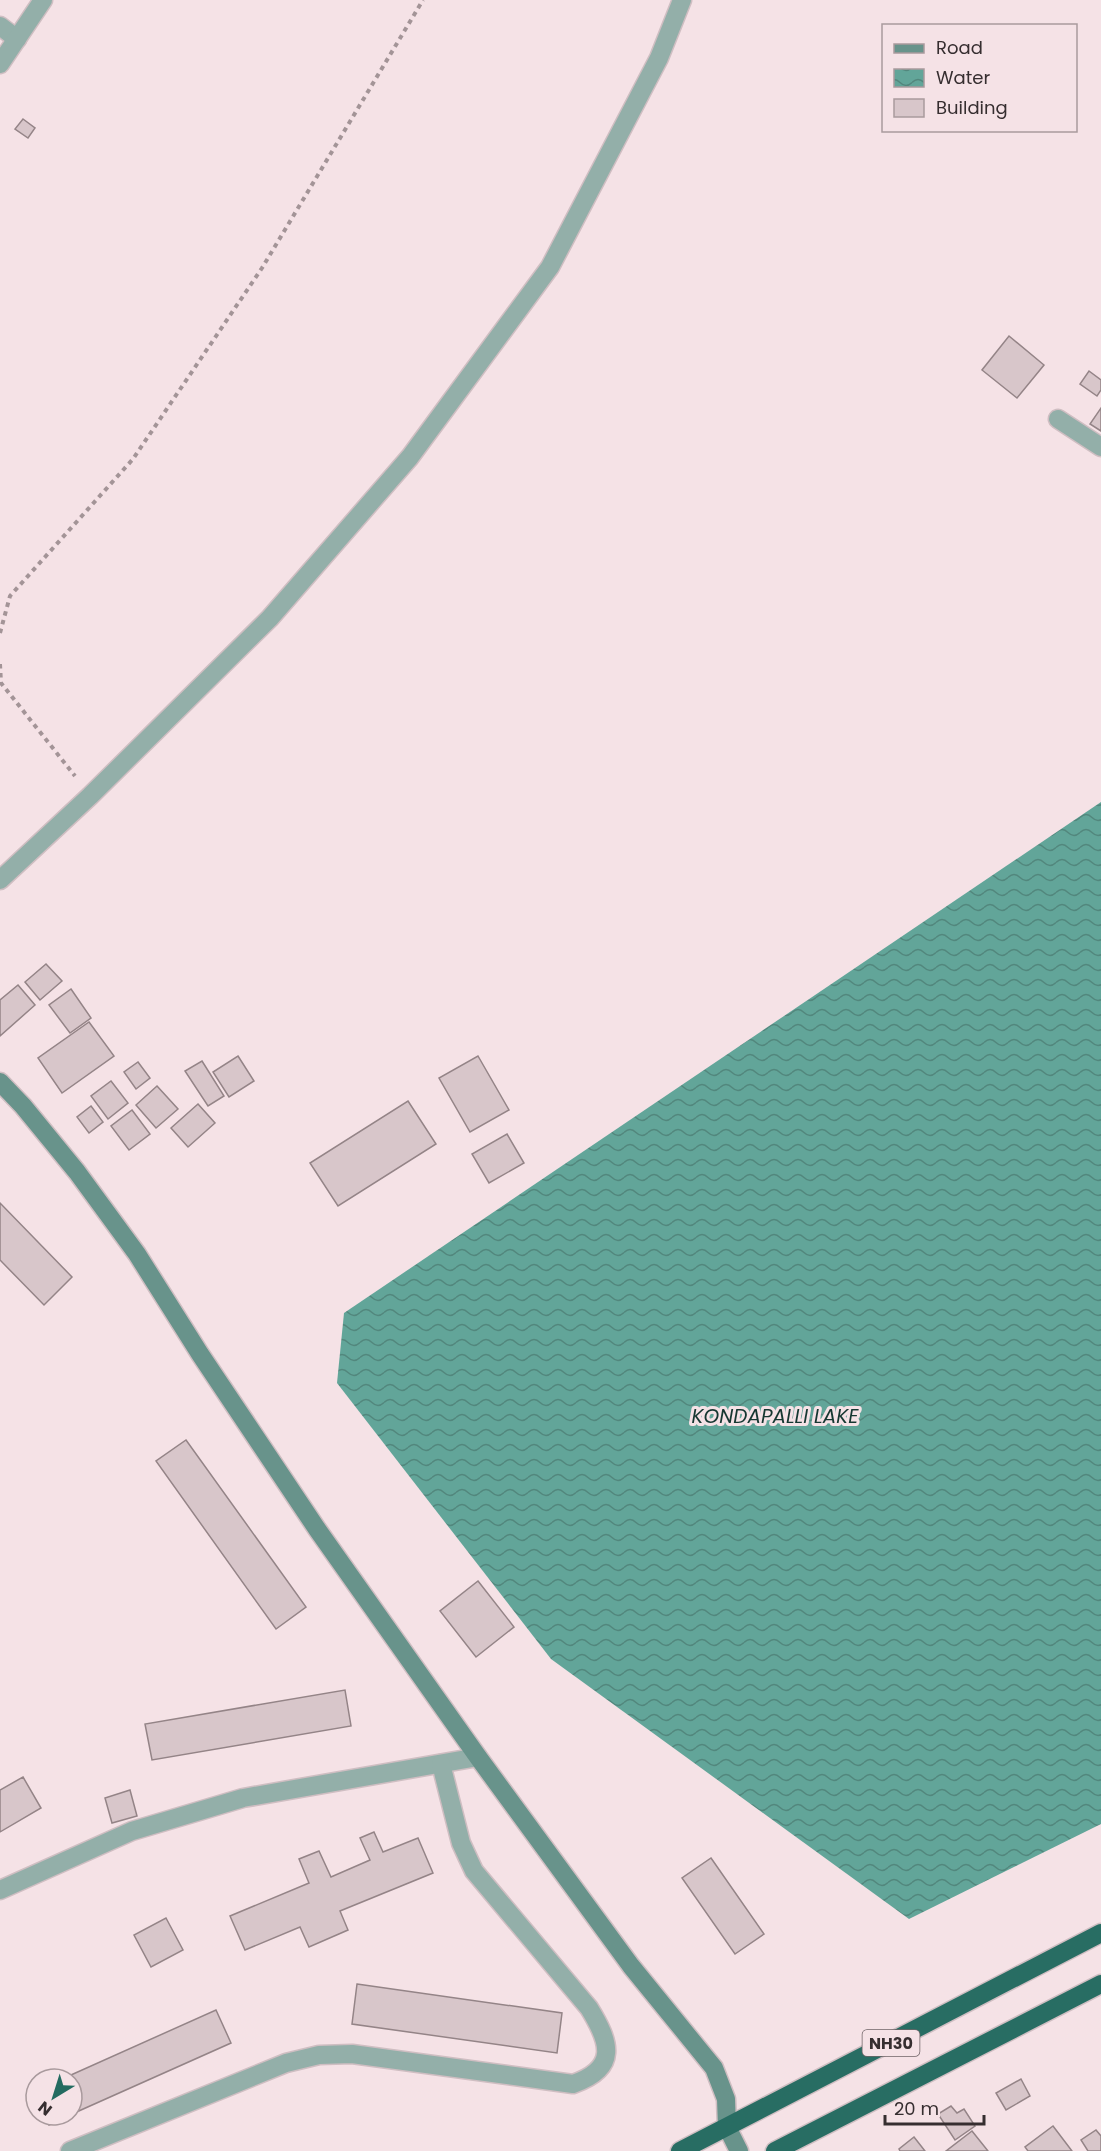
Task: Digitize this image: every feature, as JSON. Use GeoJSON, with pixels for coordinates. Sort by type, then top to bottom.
{"type":"FeatureCollection","features":[{"type":"Feature","properties":{"kind":"highway","name":"NH30"},"geometry":{"type":"LineString","coordinates":[[680,2151],[1101,1934]]}},
{"type":"Feature","properties":{"kind":"highway","name":"NH30"},"geometry":{"type":"LineString","coordinates":[[775,2151],[1101,1984]]}},
{"type":"Feature","properties":{"kind":"street"},"geometry":{"type":"LineString","coordinates":[[0,64],[43,0]]}},
{"type":"Feature","properties":{"kind":"street"},"geometry":{"type":"LineString","coordinates":[[0,880],[90,796],[270,618],[417,447],[550,267],[659,58],[682,0]]}},
{"type":"Feature","properties":{"kind":"street"},"geometry":{"type":"LineString","coordinates":[[0,26],[16,39]]}},
{"type":"Feature","properties":{"kind":"street"},"geometry":{"type":"LineString","coordinates":[[1058,419],[1101,447]]}},
{"type":"Feature","properties":{"kind":"street"},"geometry":{"type":"LineString","coordinates":[[0,1082],[24,1106],[137,1254],[200,1354],[317,1529],[478,1757],[631,1965],[714,2068],[726,2099],[727,2127],[739,2151]]}},
{"type":"Feature","properties":{"kind":"street"},"geometry":{"type":"LineString","coordinates":[[0,1890],[132,1831],[243,1798],[478,1757]]}},
{"type":"Feature","properties":{"kind":"street"},"geometry":{"type":"LineString","coordinates":[[70,2151],[286,2063],[319,2055],[352,2054],[573,2084],[589,2079],[602,2068],[608,2051],[603,2031],[590,2008],[474,1871],[461,1843],[441,1764]]}},
{"type":"Feature","properties":{"kind":"path"},"geometry":{"type":"LineString","coordinates":[[0,633],[10,596],[133,459],[262,268],[423,0]]}},
{"type":"Feature","properties":{"kind":"path"},"geometry":{"type":"LineString","coordinates":[[0,664],[2,683],[90,796]]}},
{"type":"Feature","properties":{"kind":"water","name":"KONDAPALLI LAKE"},"geometry":{"type":"Polygon","coordinates":[[[1101,802],[1101,1824],[909,1919],[551,1659],[337,1383],[344,1313],[1101,802]]]}},
{"type":"Feature","properties":{"kind":"building"},"geometry":{"type":"Polygon","coordinates":[[[23,119],[35,128],[28,138],[15,129],[23,119]]]}},
{"type":"Feature","properties":{"kind":"building"},"geometry":{"type":"Polygon","coordinates":[[[1009,336],[1044,365],[1017,398],[982,370],[1009,336]]]}},
{"type":"Feature","properties":{"kind":"building"},"geometry":{"type":"Polygon","coordinates":[[[1089,371],[1101,380],[1101,390],[1097,396],[1080,384],[1089,371]]]}},
{"type":"Feature","properties":{"kind":"building"},"geometry":{"type":"Polygon","coordinates":[[[1101,408],[1101,431],[1090,424],[1101,408]]]}},
{"type":"Feature","properties":{"kind":"building"},"geometry":{"type":"Polygon","coordinates":[[[46,964],[62,981],[40,1000],[25,982],[46,964]]]}},
{"type":"Feature","properties":{"kind":"building"},"geometry":{"type":"Polygon","coordinates":[[[18,985],[35,1005],[0,1036],[0,1000],[18,985]]]}},
{"type":"Feature","properties":{"kind":"building"},"geometry":{"type":"Polygon","coordinates":[[[71,989],[91,1018],[70,1033],[49,1005],[71,989]]]}},
{"type":"Feature","properties":{"kind":"building"},"geometry":{"type":"Polygon","coordinates":[[[89,1022],[114,1056],[62,1093],[38,1058],[89,1022]]]}},
{"type":"Feature","properties":{"kind":"building"},"geometry":{"type":"Polygon","coordinates":[[[238,1056],[254,1081],[229,1097],[213,1072],[238,1056]]]}},
{"type":"Feature","properties":{"kind":"building"},"geometry":{"type":"Polygon","coordinates":[[[478,1056],[509,1110],[470,1132],[439,1078],[478,1056]]]}},
{"type":"Feature","properties":{"kind":"building"},"geometry":{"type":"Polygon","coordinates":[[[202,1061],[224,1096],[208,1106],[185,1071],[202,1061]]]}},
{"type":"Feature","properties":{"kind":"building"},"geometry":{"type":"Polygon","coordinates":[[[138,1062],[150,1078],[136,1089],[124,1072],[138,1062]]]}},
{"type":"Feature","properties":{"kind":"building"},"geometry":{"type":"Polygon","coordinates":[[[111,1081],[128,1103],[108,1119],[91,1096],[111,1081]]]}},
{"type":"Feature","properties":{"kind":"building"},"geometry":{"type":"Polygon","coordinates":[[[157,1086],[178,1109],[156,1128],[136,1105],[157,1086]]]}},
{"type":"Feature","properties":{"kind":"building"},"geometry":{"type":"Polygon","coordinates":[[[408,1101],[436,1144],[338,1206],[310,1163],[408,1101]]]}},
{"type":"Feature","properties":{"kind":"building"},"geometry":{"type":"Polygon","coordinates":[[[198,1104],[215,1123],[188,1147],[171,1128],[198,1104]]]}},
{"type":"Feature","properties":{"kind":"building"},"geometry":{"type":"Polygon","coordinates":[[[91,1106],[103,1122],[89,1133],[77,1117],[91,1106]]]}},
{"type":"Feature","properties":{"kind":"building"},"geometry":{"type":"Polygon","coordinates":[[[132,1110],[150,1134],[129,1150],[111,1126],[132,1110]]]}},
{"type":"Feature","properties":{"kind":"building"},"geometry":{"type":"Polygon","coordinates":[[[507,1134],[524,1163],[489,1183],[472,1154],[507,1134]]]}},
{"type":"Feature","properties":{"kind":"building"},"geometry":{"type":"Polygon","coordinates":[[[0,1203],[72,1277],[44,1305],[0,1260],[0,1203]]]}},
{"type":"Feature","properties":{"kind":"building"},"geometry":{"type":"Polygon","coordinates":[[[186,1440],[306,1607],[276,1629],[156,1461],[186,1440]]]}},
{"type":"Feature","properties":{"kind":"building"},"geometry":{"type":"Polygon","coordinates":[[[478,1581],[514,1627],[476,1657],[440,1611],[478,1581]]]}},
{"type":"Feature","properties":{"kind":"building"},"geometry":{"type":"Polygon","coordinates":[[[345,1690],[351,1726],[152,1760],[145,1724],[345,1690]]]}},
{"type":"Feature","properties":{"kind":"building"},"geometry":{"type":"Polygon","coordinates":[[[23,1777],[41,1808],[0,1832],[0,1790],[23,1777]]]}},
{"type":"Feature","properties":{"kind":"building"},"geometry":{"type":"Polygon","coordinates":[[[130,1790],[137,1816],[112,1823],[105,1798],[130,1790]]]}},
{"type":"Feature","properties":{"kind":"building"},"geometry":{"type":"Polygon","coordinates":[[[374,1832],[383,1852],[418,1838],[433,1873],[340,1911],[348,1930],[309,1947],[300,1927],[245,1950],[230,1916],[309,1883],[299,1859],[319,1851],[331,1877],[370,1860],[360,1838],[374,1832]]]}},
{"type":"Feature","properties":{"kind":"building"},"geometry":{"type":"Polygon","coordinates":[[[711,1858],[764,1934],[735,1954],[682,1878],[711,1858]]]}},
{"type":"Feature","properties":{"kind":"building"},"geometry":{"type":"Polygon","coordinates":[[[166,1918],[183,1950],[151,1967],[134,1935],[166,1918]]]}},
{"type":"Feature","properties":{"kind":"building"},"geometry":{"type":"Polygon","coordinates":[[[357,1984],[562,2013],[557,2053],[352,2024],[357,1984]]]}},
{"type":"Feature","properties":{"kind":"building"},"geometry":{"type":"Polygon","coordinates":[[[216,2010],[231,2043],[84,2109],[84,2069],[216,2010]]]}},
{"type":"Feature","properties":{"kind":"building"},"geometry":{"type":"Polygon","coordinates":[[[1021,2079],[1030,2096],[1006,2110],[996,2093],[1021,2079]]]}},
{"type":"Feature","properties":{"kind":"building"},"geometry":{"type":"Polygon","coordinates":[[[951,2106],[957,2113],[964,2109],[975,2126],[955,2140],[938,2114],[951,2106]]]}},
{"type":"Feature","properties":{"kind":"building"},"geometry":{"type":"Polygon","coordinates":[[[1053,2126],[1072,2151],[1028,2151],[1025,2147],[1053,2126]]]}},
{"type":"Feature","properties":{"kind":"building"},"geometry":{"type":"Polygon","coordinates":[[[1096,2130],[1101,2136],[1101,2151],[1088,2151],[1081,2140],[1096,2130]]]}},
{"type":"Feature","properties":{"kind":"building"},"geometry":{"type":"Polygon","coordinates":[[[972,2131],[988,2151],[946,2151],[972,2131]]]}},
{"type":"Feature","properties":{"kind":"building"},"geometry":{"type":"Polygon","coordinates":[[[914,2137],[925,2151],[900,2151],[899,2149],[914,2137]]]}}]}
